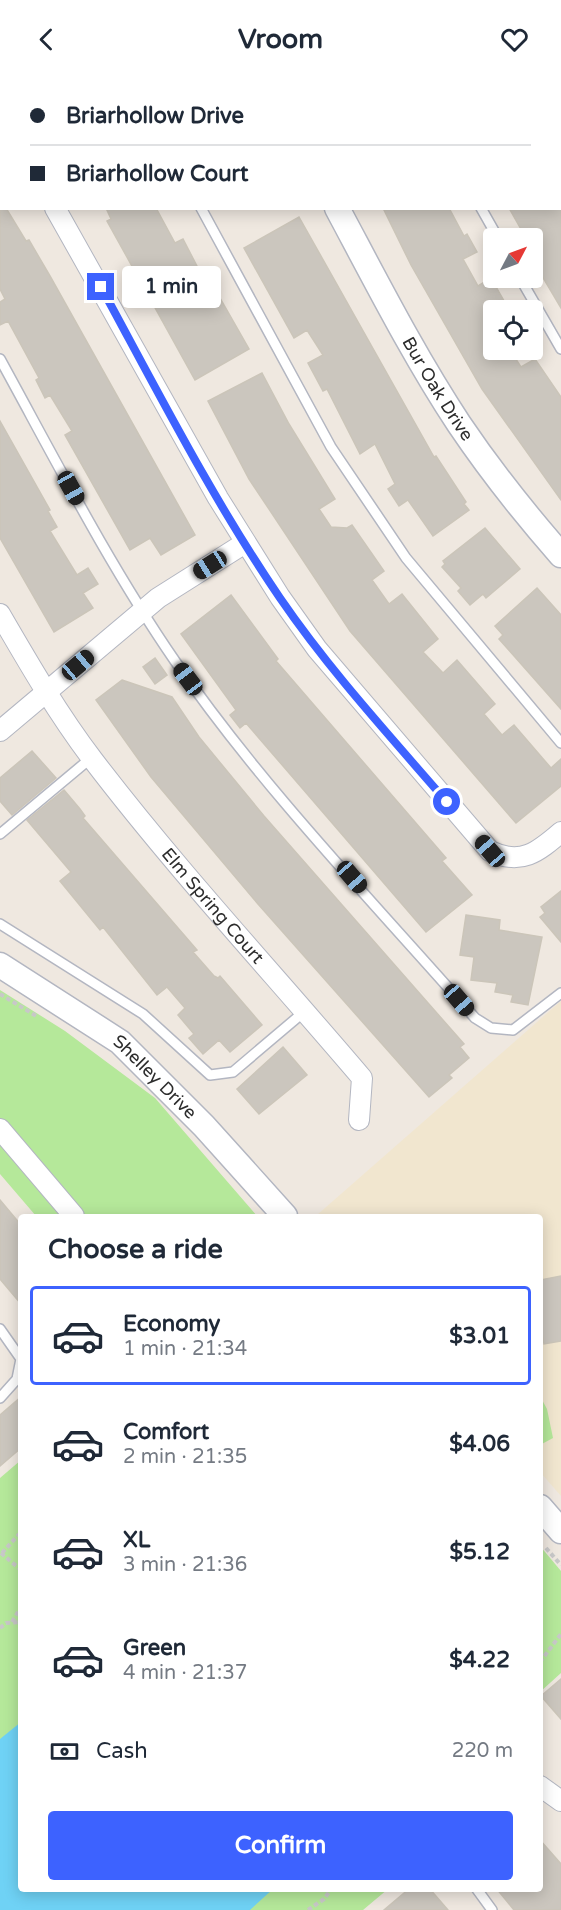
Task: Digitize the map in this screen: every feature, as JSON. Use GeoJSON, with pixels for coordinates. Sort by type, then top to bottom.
{"type":"FeatureCollection","features":[{"type":"Feature","properties":{"kind":"street"},"geometry":{"type":"LineString","coordinates":[[56,210],[245,543],[317,649],[490,851],[514,859],[538,853],[561,832]]}},
{"type":"Feature","properties":{"kind":"street","name":"Bur Oak Drive"},"geometry":{"type":"LineString","coordinates":[[338,210],[403,330],[459,424],[507,491],[561,555]]}},
{"type":"Feature","properties":{"kind":"street"},"geometry":{"type":"LineString","coordinates":[[0,731],[158,598],[245,543]]}},
{"type":"Feature","properties":{"kind":"street","name":"Elm Spring Court"},"geometry":{"type":"LineString","coordinates":[[0,614],[46,692],[92,758],[151,833],[362,1078],[359,1120]]}},
{"type":"Feature","properties":{"kind":"street","name":"Shelley Drive"},"geometry":{"type":"LineString","coordinates":[[0,965],[120,1042],[204,1126],[283,1214]]}},
{"type":"Feature","properties":{"kind":"street"},"geometry":{"type":"LineString","coordinates":[[0,1130],[72,1214]]}},
{"type":"Feature","properties":{"kind":"street"},"geometry":{"type":"LineString","coordinates":[[543,1511],[561,1532]]}},
{"type":"Feature","properties":{"kind":"lane"},"geometry":{"type":"LineString","coordinates":[[202,210],[331,447],[400,549],[561,743]]}},
{"type":"Feature","properties":{"kind":"lane"},"geometry":{"type":"LineString","coordinates":[[482,210],[492,228]]}},
{"type":"Feature","properties":{"kind":"lane"},"geometry":{"type":"LineString","coordinates":[[526,288],[561,349]]}},
{"type":"Feature","properties":{"kind":"lane"},"geometry":{"type":"LineString","coordinates":[[0,359],[118,571],[175,661],[244,754],[475,1018],[491,1028],[513,1030],[561,993]]}},
{"type":"Feature","properties":{"kind":"lane"},"geometry":{"type":"LineString","coordinates":[[0,834],[92,758]]}},
{"type":"Feature","properties":{"kind":"lane"},"geometry":{"type":"LineString","coordinates":[[0,924],[143,1014],[210,1075],[233,1072],[305,1011]]}},
{"type":"Feature","properties":{"kind":"lane"},"geometry":{"type":"LineString","coordinates":[[0,1329],[18,1355]]}},
{"type":"Feature","properties":{"kind":"lane"},"geometry":{"type":"LineString","coordinates":[[0,1398],[17,1379],[18,1374]]}},
{"type":"Feature","properties":{"kind":"lane"},"geometry":{"type":"LineString","coordinates":[[479,1892],[492,1910]]}},
{"type":"Feature","properties":{"kind":"path"},"geometry":{"type":"LineString","coordinates":[[0,994],[42,1019]]}},
{"type":"Feature","properties":{"kind":"path"},"geometry":{"type":"LineString","coordinates":[[18,1535],[1,1553],[18,1567]]}},
{"type":"Feature","properties":{"kind":"path"},"geometry":{"type":"LineString","coordinates":[[543,1544],[561,1565]]}},
{"type":"Feature","properties":{"kind":"path"},"geometry":{"type":"LineString","coordinates":[[11,1623],[18,1612]]}},
{"type":"Feature","properties":{"kind":"path"},"geometry":{"type":"LineString","coordinates":[[0,1628],[18,1622]]}},
{"type":"Feature","properties":{"kind":"path"},"geometry":{"type":"LineString","coordinates":[[543,1658],[561,1634]]}},
{"type":"Feature","properties":{"kind":"path"},"geometry":{"type":"LineString","coordinates":[[308,1910],[324,1899],[329,1892]]}},
{"type":"Feature","properties":{"kind":"shaded area"},"geometry":{"type":"Polygon","coordinates":[[[561,1001],[561,1496],[543,1475],[543,1214],[318,1214],[561,1001]]]}},
{"type":"Feature","properties":{"kind":"green space"},"geometry":{"type":"Polygon","coordinates":[[[0,990],[65,1031],[155,1098],[255,1214],[34,1214],[0,1174],[0,990]]]}},
{"type":"Feature","properties":{"kind":"green space"},"geometry":{"type":"Polygon","coordinates":[[[543,1402],[547,1409],[553,1438],[543,1443],[543,1402]]]}},
{"type":"Feature","properties":{"kind":"green space"},"geometry":{"type":"Polygon","coordinates":[[[18,1463],[18,1892],[384,1892],[363,1910],[0,1910],[0,1478],[18,1463]]]}},
{"type":"Feature","properties":{"kind":"green space"},"geometry":{"type":"Polygon","coordinates":[[[543,1550],[561,1571],[561,1673],[543,1689],[543,1550]]]}},
{"type":"Feature","properties":{"kind":"water"},"geometry":{"type":"Polygon","coordinates":[[[18,1724],[18,1892],[270,1892],[250,1910],[0,1910],[0,1739],[18,1724]]]}},
{"type":"Feature","properties":{"kind":"building"},"geometry":{"type":"Polygon","coordinates":[[[0,210],[7,210],[26,241],[29,240],[50,276],[195,535],[161,555],[150,538],[130,550],[65,435],[72,431],[50,395],[45,398],[36,380],[39,378],[8,321],[0,325],[0,302],[5,299],[0,289],[0,210]]]}},
{"type":"Feature","properties":{"kind":"building"},"geometry":{"type":"Polygon","coordinates":[[[107,210],[157,210],[175,243],[183,239],[215,301],[220,298],[249,349],[195,380],[107,221],[111,219],[107,210]]]}},
{"type":"Feature","properties":{"kind":"building"},"geometry":{"type":"Polygon","coordinates":[[[384,210],[450,210],[464,236],[467,234],[477,252],[463,259],[478,286],[483,283],[483,288],[497,288],[503,300],[483,300],[483,360],[516,360],[521,367],[536,360],[561,397],[561,500],[482,389],[411,265],[384,210]]]}},
{"type":"Feature","properties":{"kind":"building"},"geometry":{"type":"Polygon","coordinates":[[[510,210],[561,210],[561,308],[543,278],[543,228],[520,228],[510,210]]]}},
{"type":"Feature","properties":{"kind":"building"},"geometry":{"type":"Polygon","coordinates":[[[299,217],[434,457],[436,456],[466,502],[464,504],[469,510],[433,536],[408,500],[399,506],[388,489],[395,484],[375,444],[360,454],[327,389],[323,391],[308,363],[323,355],[307,330],[294,338],[244,248],[299,217]]]}},
{"type":"Feature","properties":{"kind":"building"},"geometry":{"type":"Polygon","coordinates":[[[262,373],[289,424],[335,499],[319,509],[331,527],[347,528],[352,525],[384,571],[372,580],[389,604],[402,594],[438,639],[423,652],[443,673],[457,660],[495,704],[484,714],[502,735],[514,725],[551,768],[561,759],[561,786],[516,823],[350,631],[249,479],[208,401],[262,373]]]}},
{"type":"Feature","properties":{"kind":"building"},"geometry":{"type":"Polygon","coordinates":[[[0,421],[50,510],[48,511],[57,527],[50,531],[77,575],[88,568],[98,584],[83,593],[93,608],[54,632],[0,538],[0,421]]]}},
{"type":"Feature","properties":{"kind":"building"},"geometry":{"type":"Polygon","coordinates":[[[485,528],[520,569],[486,598],[483,594],[470,605],[458,591],[461,588],[442,567],[445,564],[443,561],[485,528]]]}},
{"type":"Feature","properties":{"kind":"building"},"geometry":{"type":"Polygon","coordinates":[[[537,588],[561,615],[561,709],[499,639],[503,635],[495,626],[537,588]]]}},
{"type":"Feature","properties":{"kind":"building"},"geometry":{"type":"Polygon","coordinates":[[[231,595],[278,659],[276,661],[446,858],[442,861],[472,895],[426,932],[246,723],[240,728],[230,715],[236,710],[181,634],[231,595]]]}},
{"type":"Feature","properties":{"kind":"building"},"geometry":{"type":"Polygon","coordinates":[[[155,658],[167,675],[155,684],[143,667],[155,658]]]}},
{"type":"Feature","properties":{"kind":"building"},"geometry":{"type":"Polygon","coordinates":[[[122,680],[172,697],[199,737],[264,816],[464,1044],[460,1047],[469,1058],[449,1075],[452,1078],[429,1097],[258,904],[151,777],[96,700],[122,680]]]}},
{"type":"Feature","properties":{"kind":"building"},"geometry":{"type":"Polygon","coordinates":[[[32,751],[56,778],[12,815],[0,801],[0,778],[32,751]]]}},
{"type":"Feature","properties":{"kind":"building"},"geometry":{"type":"Polygon","coordinates":[[[64,790],[85,816],[83,818],[197,950],[193,952],[214,976],[218,978],[220,976],[262,1025],[230,1052],[219,1040],[203,1054],[189,1038],[194,1034],[178,1015],[185,1008],[167,987],[157,995],[103,927],[100,930],[60,881],[71,872],[27,820],[64,790]]]}},
{"type":"Feature","properties":{"kind":"building"},"geometry":{"type":"Polygon","coordinates":[[[561,891],[561,942],[540,917],[545,913],[541,907],[561,891]]]}},
{"type":"Feature","properties":{"kind":"building"},"geometry":{"type":"Polygon","coordinates":[[[466,915],[500,920],[499,930],[542,937],[528,1005],[511,1002],[513,995],[495,992],[497,983],[471,980],[474,957],[460,955],[466,915]]]}},
{"type":"Feature","properties":{"kind":"building"},"geometry":{"type":"Polygon","coordinates":[[[283,1047],[307,1075],[259,1114],[237,1089],[283,1047]]]}},
{"type":"Feature","properties":{"kind":"building"},"geometry":{"type":"Polygon","coordinates":[[[0,1200],[18,1221],[18,1300],[0,1279],[0,1200]]]}},
{"type":"Feature","properties":{"kind":"building"},"geometry":{"type":"Polygon","coordinates":[[[561,1276],[561,1341],[544,1344],[543,1339],[543,1279],[561,1276]]]}},
{"type":"Feature","properties":{"kind":"building"},"geometry":{"type":"Polygon","coordinates":[[[18,1400],[18,1451],[0,1466],[0,1415],[18,1400]]]}},
{"type":"Feature","properties":{"kind":"building"},"geometry":{"type":"Polygon","coordinates":[[[561,1679],[561,1719],[543,1698],[543,1694],[561,1679]]]}},
{"type":"Feature","properties":{"kind":"building"},"geometry":{"type":"Polygon","coordinates":[[[543,1843],[561,1864],[561,1910],[514,1910],[499,1892],[543,1892],[543,1843]]]}},
{"type":"Feature","properties":{"kind":"building"},"geometry":{"type":"Polygon","coordinates":[[[405,1892],[432,1892],[448,1910],[384,1910],[405,1892]]]}},
{"type":"Feature","properties":{"kind":"route"},"geometry":{"type":"LineString","coordinates":[[101,287],[218,498],[280,597],[317,649],[447,802]]}}]}
